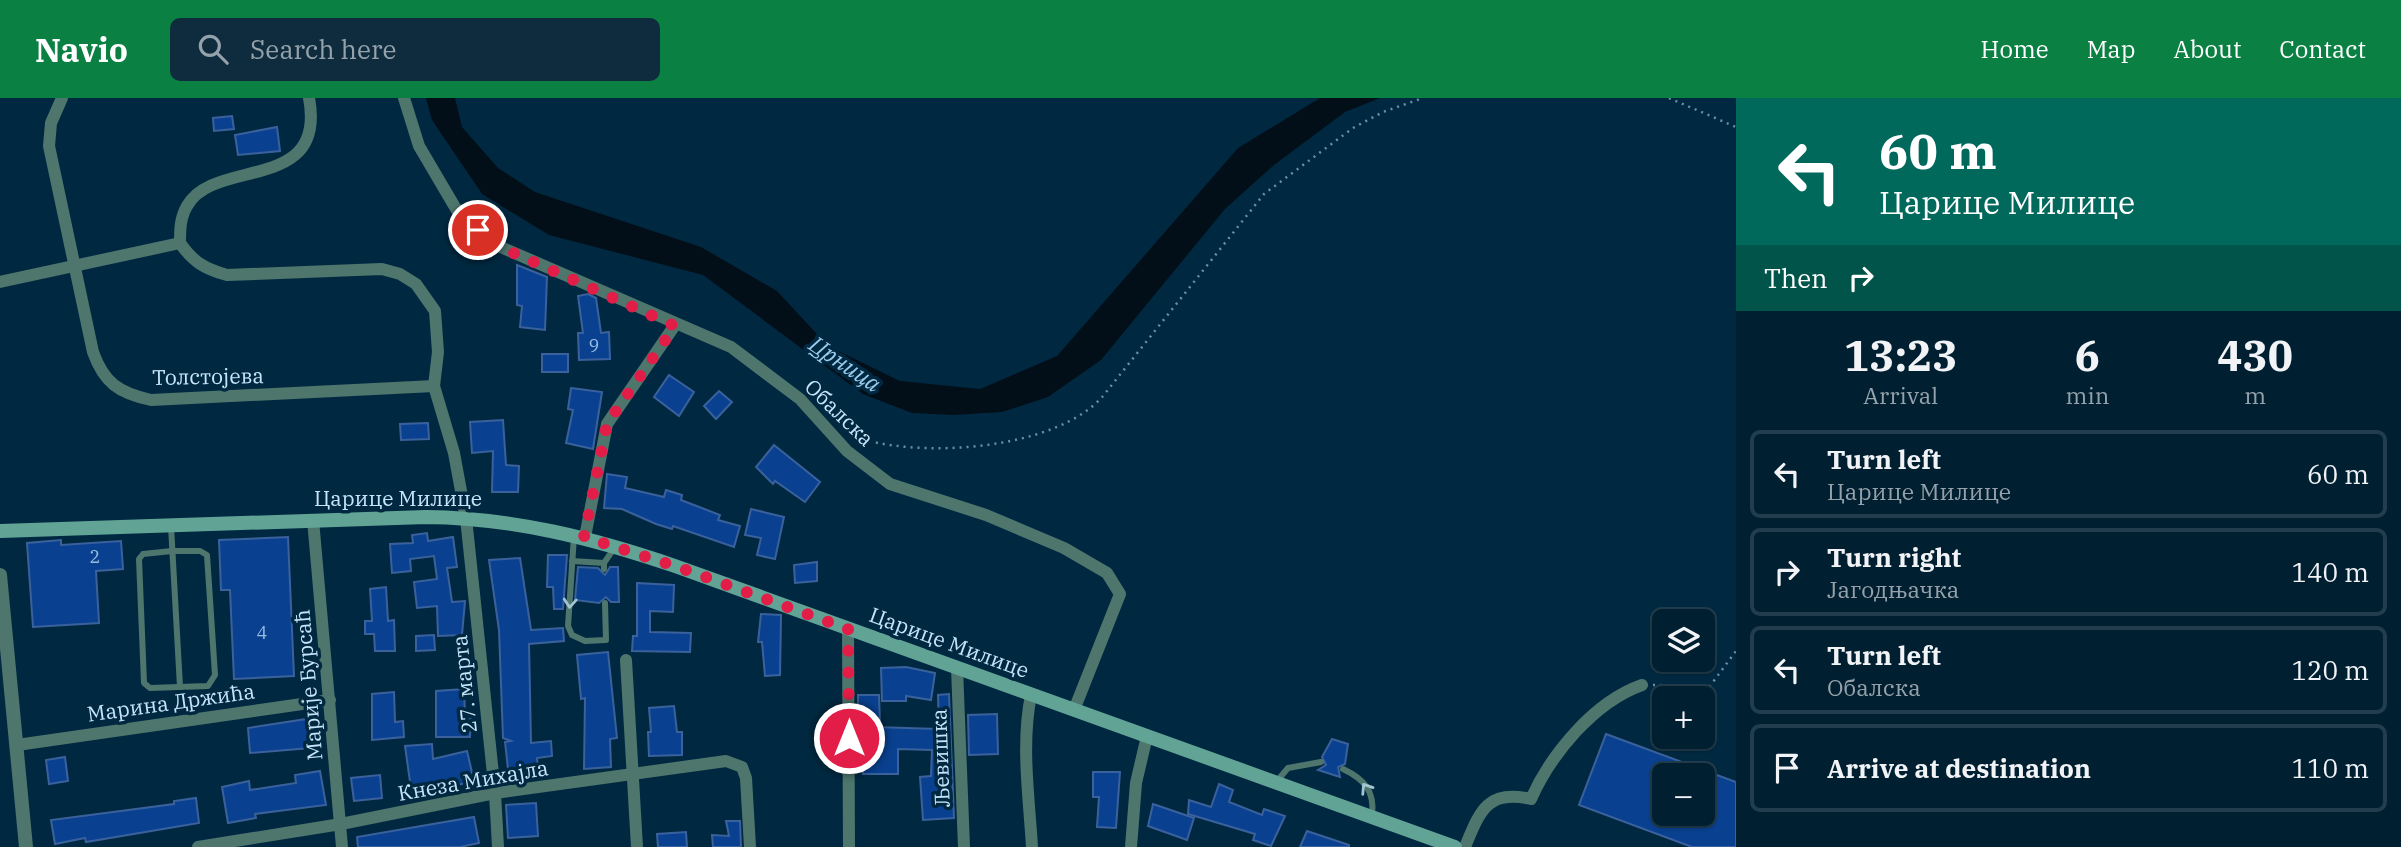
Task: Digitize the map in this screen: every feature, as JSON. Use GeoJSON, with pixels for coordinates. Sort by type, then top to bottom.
{"type":"FeatureCollection","features":[{"type":"Feature","properties":{"kind":"main road","name":"Царице Милице"},"geometry":{"type":"LineString","coordinates":[[0,531],[313,520],[466,518],[579,536],[616,545],[1372,817],[1428,842],[1455,847]]}},
{"type":"Feature","properties":{"kind":"street","name":"Толстојева"},"geometry":{"type":"LineString","coordinates":[[62,98],[51,123],[49,146],[99,368],[107,381],[132,396],[151,400],[434,386]]}},
{"type":"Feature","properties":{"kind":"street"},"geometry":{"type":"LineString","coordinates":[[309,98],[309,130],[302,146],[290,159],[262,173],[202,190],[187,204],[181,222],[180,243],[191,259],[207,269],[228,275],[382,268],[400,274],[416,284],[435,312],[438,352],[434,386]]}},
{"type":"Feature","properties":{"kind":"street","name":"Обалска"},"geometry":{"type":"LineString","coordinates":[[404,98],[419,146],[459,214],[496,245],[675,326],[731,347],[800,399],[847,451],[890,484],[986,515],[1063,548],[1107,573],[1120,594],[1074,710]]}},
{"type":"Feature","properties":{"kind":"street"},"geometry":{"type":"LineString","coordinates":[[0,282],[180,243]]}},
{"type":"Feature","properties":{"kind":"street"},"geometry":{"type":"LineString","coordinates":[[579,536],[607,424],[675,326]]}},
{"type":"Feature","properties":{"kind":"street","name":"27. марта"},"geometry":{"type":"LineString","coordinates":[[434,386],[454,453],[466,518],[495,793],[498,847]]}},
{"type":"Feature","properties":{"kind":"street","name":"Марије Бурсаћ"},"geometry":{"type":"LineString","coordinates":[[313,520],[342,847]]}},
{"type":"Feature","properties":{"kind":"street"},"geometry":{"type":"LineString","coordinates":[[0,575],[5,664],[17,745],[26,847]]}},
{"type":"Feature","properties":{"kind":"street"},"geometry":{"type":"LineString","coordinates":[[848,629],[849,847]]}},
{"type":"Feature","properties":{"kind":"street"},"geometry":{"type":"LineString","coordinates":[[626,660],[637,847]]}},
{"type":"Feature","properties":{"kind":"street","name":"Љевишка"},"geometry":{"type":"LineString","coordinates":[[957,668],[964,847]]}},
{"type":"Feature","properties":{"kind":"street"},"geometry":{"type":"LineString","coordinates":[[1465,847],[1478,815],[1490,803],[1498,796],[1513,795],[1531,799],[1539,780],[1582,725],[1622,695],[1642,685]]}},
{"type":"Feature","properties":{"kind":"street"},"geometry":{"type":"LineString","coordinates":[[1031,695],[1027,730],[1032,847]]}},
{"type":"Feature","properties":{"kind":"street","name":"Марина Држића"},"geometry":{"type":"LineString","coordinates":[[17,745],[330,700]]}},
{"type":"Feature","properties":{"kind":"street"},"geometry":{"type":"LineString","coordinates":[[1131,847],[1130,824],[1147,736]]}},
{"type":"Feature","properties":{"kind":"street","name":"Кнеза Михајла"},"geometry":{"type":"LineString","coordinates":[[198,847],[341,824],[495,793],[726,761],[742,767],[746,778],[750,847]]}},
{"type":"Feature","properties":{"kind":"lane"},"geometry":{"type":"LineString","coordinates":[[171,524],[180,687]]}},
{"type":"Feature","properties":{"kind":"lane"},"geometry":{"type":"LineString","coordinates":[[579,536],[572,561],[568,626],[572,635],[584,641],[606,640],[605,603]]}},
{"type":"Feature","properties":{"kind":"lane"},"geometry":{"type":"LineString","coordinates":[[572,561],[604,566],[616,545]]}},
{"type":"Feature","properties":{"kind":"lane"},"geometry":{"type":"LineString","coordinates":[[172,551],[200,551],[207,555],[215,675],[208,685],[150,688],[144,683],[139,559],[142,554],[172,551]]}},
{"type":"Feature","properties":{"kind":"lane"},"geometry":{"type":"LineString","coordinates":[[1277,783],[1289,768],[1321,762]]}},
{"type":"Feature","properties":{"kind":"lane"},"geometry":{"type":"LineString","coordinates":[[1343,769],[1355,775],[1370,790],[1372,817]]}},
{"type":"Feature","properties":{"kind":"path"},"geometry":{"type":"LineString","coordinates":[[832,435],[846,433],[887,444],[983,445],[1038,433],[1080,417],[1091,410],[1115,382],[1264,194],[1353,128],[1383,112],[1423,98]]}},
{"type":"Feature","properties":{"kind":"path"},"geometry":{"type":"LineString","coordinates":[[1669,98],[1736,127]]}},
{"type":"Feature","properties":{"kind":"path"},"geometry":{"type":"LineString","coordinates":[[1642,685],[1710,686],[1736,651]]}},
{"type":"Feature","properties":{"kind":"water","name":"Црница"},"geometry":{"type":"Polygon","coordinates":[[[426,98],[455,98],[462,127],[498,168],[535,192],[701,247],[777,291],[828,346],[900,381],[980,389],[1057,356],[1238,148],[1320,98],[1380,98],[1345,112],[1274,165],[1225,209],[1101,360],[1048,397],[1002,412],[953,415],[912,413],[863,394],[703,275],[549,235],[482,194],[432,120],[426,98]]]}},
{"type":"Feature","properties":{"kind":"building"},"geometry":{"type":"Polygon","coordinates":[[[232,116],[234,129],[214,131],[213,118],[232,116]]]}},
{"type":"Feature","properties":{"kind":"building"},"geometry":{"type":"Polygon","coordinates":[[[277,127],[280,151],[238,155],[235,135],[277,127]]]}},
{"type":"Feature","properties":{"kind":"building"},"geometry":{"type":"Polygon","coordinates":[[[517,265],[547,277],[545,330],[520,327],[522,306],[517,305],[517,265]]]}},
{"type":"Feature","properties":{"kind":"building"},"geometry":{"type":"Polygon","coordinates":[[[588,294],[596,298],[601,333],[609,332],[610,359],[579,360],[578,333],[583,333],[578,296],[588,294]]]}},
{"type":"Feature","properties":{"kind":"building"},"geometry":{"type":"Polygon","coordinates":[[[542,354],[568,354],[568,372],[542,372],[542,354]]]}},
{"type":"Feature","properties":{"kind":"building"},"geometry":{"type":"Polygon","coordinates":[[[669,375],[694,392],[679,416],[654,397],[669,375]]]}},
{"type":"Feature","properties":{"kind":"building"},"geometry":{"type":"Polygon","coordinates":[[[571,388],[602,392],[593,449],[566,443],[573,410],[568,409],[571,388]]]}},
{"type":"Feature","properties":{"kind":"building"},"geometry":{"type":"Polygon","coordinates":[[[719,391],[732,402],[716,419],[704,406],[719,391]]]}},
{"type":"Feature","properties":{"kind":"building"},"geometry":{"type":"Polygon","coordinates":[[[503,420],[506,465],[519,466],[518,492],[492,492],[493,451],[472,453],[470,422],[503,420]]]}},
{"type":"Feature","properties":{"kind":"building"},"geometry":{"type":"Polygon","coordinates":[[[428,423],[429,439],[401,440],[400,424],[428,423]]]}},
{"type":"Feature","properties":{"kind":"building"},"geometry":{"type":"Polygon","coordinates":[[[774,445],[820,482],[805,502],[775,481],[773,484],[756,467],[774,445]]]}},
{"type":"Feature","properties":{"kind":"building"},"geometry":{"type":"Polygon","coordinates":[[[607,474],[627,477],[625,488],[664,497],[666,490],[682,495],[681,500],[720,515],[718,520],[740,526],[734,547],[673,526],[672,529],[656,524],[622,509],[604,508],[607,474]]]}},
{"type":"Feature","properties":{"kind":"building"},"geometry":{"type":"Polygon","coordinates":[[[751,509],[784,517],[775,559],[757,555],[761,538],[745,535],[751,509]]]}},
{"type":"Feature","properties":{"kind":"building"},"geometry":{"type":"Polygon","coordinates":[[[427,533],[428,541],[453,537],[457,567],[447,568],[452,602],[465,601],[462,635],[438,636],[437,606],[417,608],[414,582],[437,579],[434,556],[410,559],[411,571],[392,573],[390,544],[413,543],[412,535],[427,533]]]}},
{"type":"Feature","properties":{"kind":"building"},"geometry":{"type":"Polygon","coordinates":[[[288,537],[294,676],[234,679],[230,590],[221,590],[219,540],[288,537]]]}},
{"type":"Feature","properties":{"kind":"building"},"geometry":{"type":"Polygon","coordinates":[[[61,540],[61,545],[121,541],[123,569],[96,571],[99,623],[33,627],[27,543],[61,540]]]}},
{"type":"Feature","properties":{"kind":"building"},"geometry":{"type":"Polygon","coordinates":[[[548,555],[567,555],[563,609],[554,609],[553,587],[547,587],[548,555]]]}},
{"type":"Feature","properties":{"kind":"building"},"geometry":{"type":"Polygon","coordinates":[[[520,558],[531,630],[563,628],[564,641],[529,644],[531,743],[551,741],[552,756],[537,758],[539,775],[509,778],[505,742],[511,741],[503,738],[499,630],[489,560],[520,558]]]}},
{"type":"Feature","properties":{"kind":"building"},"geometry":{"type":"Polygon","coordinates":[[[817,562],[817,581],[795,583],[794,565],[817,562]]]}},
{"type":"Feature","properties":{"kind":"building"},"geometry":{"type":"Polygon","coordinates":[[[578,567],[598,568],[605,575],[610,567],[618,567],[619,602],[611,602],[606,597],[599,603],[575,600],[578,567]]]}},
{"type":"Feature","properties":{"kind":"building"},"geometry":{"type":"Polygon","coordinates":[[[637,583],[674,585],[673,612],[650,611],[650,632],[691,633],[690,652],[632,651],[633,636],[637,636],[637,583]]]}},
{"type":"Feature","properties":{"kind":"building"},"geometry":{"type":"Polygon","coordinates":[[[386,587],[388,621],[394,620],[395,651],[375,651],[374,634],[365,634],[365,621],[372,621],[370,589],[386,587]]]}},
{"type":"Feature","properties":{"kind":"building"},"geometry":{"type":"Polygon","coordinates":[[[761,614],[781,615],[780,675],[765,676],[762,642],[758,642],[761,614]]]}},
{"type":"Feature","properties":{"kind":"building"},"geometry":{"type":"Polygon","coordinates":[[[434,635],[435,650],[416,651],[416,636],[434,635]]]}},
{"type":"Feature","properties":{"kind":"building"},"geometry":{"type":"Polygon","coordinates":[[[608,652],[617,738],[610,739],[611,767],[584,769],[585,698],[581,699],[577,655],[608,652]]]}},
{"type":"Feature","properties":{"kind":"building"},"geometry":{"type":"Polygon","coordinates":[[[906,667],[935,673],[931,700],[906,696],[906,701],[882,701],[881,668],[906,667]]]}},
{"type":"Feature","properties":{"kind":"building"},"geometry":{"type":"Polygon","coordinates":[[[464,689],[465,715],[471,716],[470,737],[436,737],[436,691],[464,689]]]}},
{"type":"Feature","properties":{"kind":"building"},"geometry":{"type":"Polygon","coordinates":[[[394,692],[395,722],[403,721],[404,737],[372,740],[372,694],[394,692]]]}},
{"type":"Feature","properties":{"kind":"building"},"geometry":{"type":"Polygon","coordinates":[[[949,694],[954,818],[923,820],[920,777],[931,776],[932,750],[898,749],[898,774],[863,774],[864,753],[875,753],[875,727],[939,729],[938,695],[949,694]]]}},
{"type":"Feature","properties":{"kind":"building"},"geometry":{"type":"Polygon","coordinates":[[[858,695],[879,695],[880,724],[858,724],[858,695]]]}},
{"type":"Feature","properties":{"kind":"building"},"geometry":{"type":"Polygon","coordinates":[[[674,706],[677,732],[682,732],[682,755],[649,756],[649,708],[674,706]]]}},
{"type":"Feature","properties":{"kind":"building"},"geometry":{"type":"Polygon","coordinates":[[[997,714],[998,754],[969,755],[968,715],[997,714]]]}},
{"type":"Feature","properties":{"kind":"building"},"geometry":{"type":"Polygon","coordinates":[[[313,718],[315,730],[320,729],[322,747],[250,753],[248,728],[313,718]]]}},
{"type":"Feature","properties":{"kind":"building"},"geometry":{"type":"Polygon","coordinates":[[[1606,734],[1685,763],[1652,763],[1652,826],[1715,826],[1715,774],[1736,782],[1736,847],[1692,847],[1579,805],[1606,734]]]}},
{"type":"Feature","properties":{"kind":"building"},"geometry":{"type":"Polygon","coordinates":[[[1332,739],[1348,744],[1345,764],[1338,767],[1340,777],[1318,770],[1326,765],[1322,757],[1332,739]]]}},
{"type":"Feature","properties":{"kind":"building"},"geometry":{"type":"Polygon","coordinates":[[[432,744],[433,759],[467,751],[474,781],[412,796],[405,746],[432,744]]]}},
{"type":"Feature","properties":{"kind":"building"},"geometry":{"type":"Polygon","coordinates":[[[65,757],[68,781],[49,784],[46,760],[65,757]]]}},
{"type":"Feature","properties":{"kind":"building"},"geometry":{"type":"Polygon","coordinates":[[[320,771],[326,805],[255,814],[256,818],[228,823],[222,787],[249,781],[250,790],[296,783],[295,775],[320,771]]]}},
{"type":"Feature","properties":{"kind":"building"},"geometry":{"type":"Polygon","coordinates":[[[1093,772],[1120,772],[1116,828],[1097,827],[1099,797],[1093,797],[1093,772]]]}},
{"type":"Feature","properties":{"kind":"building"},"geometry":{"type":"Polygon","coordinates":[[[380,775],[382,798],[354,801],[351,778],[380,775]]]}},
{"type":"Feature","properties":{"kind":"building"},"geometry":{"type":"Polygon","coordinates":[[[1219,784],[1233,790],[1229,802],[1262,815],[1264,809],[1285,816],[1271,846],[1253,840],[1255,834],[1188,814],[1189,800],[1211,807],[1219,784]]]}},
{"type":"Feature","properties":{"kind":"building"},"geometry":{"type":"Polygon","coordinates":[[[196,798],[199,823],[86,842],[85,838],[55,844],[51,820],[174,804],[174,801],[196,798]]]}},
{"type":"Feature","properties":{"kind":"building"},"geometry":{"type":"Polygon","coordinates":[[[536,803],[538,836],[508,838],[506,805],[536,803]]]}},
{"type":"Feature","properties":{"kind":"building"},"geometry":{"type":"Polygon","coordinates":[[[1153,804],[1194,818],[1187,840],[1148,826],[1153,804]]]}},
{"type":"Feature","properties":{"kind":"building"},"geometry":{"type":"Polygon","coordinates":[[[474,817],[479,843],[460,847],[358,847],[357,837],[474,817]]]}},
{"type":"Feature","properties":{"kind":"building"},"geometry":{"type":"Polygon","coordinates":[[[726,821],[740,821],[741,847],[713,847],[712,835],[729,836],[726,821]]]}},
{"type":"Feature","properties":{"kind":"building"},"geometry":{"type":"Polygon","coordinates":[[[1307,831],[1349,845],[1349,847],[1300,847],[1307,831]]]}},
{"type":"Feature","properties":{"kind":"building"},"geometry":{"type":"Polygon","coordinates":[[[686,832],[687,847],[658,847],[657,834],[686,832]]]}},
{"type":"Feature","properties":{"kind":"route"},"geometry":{"type":"LineString","coordinates":[[478,230],[496,245],[675,326],[610,417],[599,452],[584,537],[616,545],[848,629],[849,738]]}}]}
